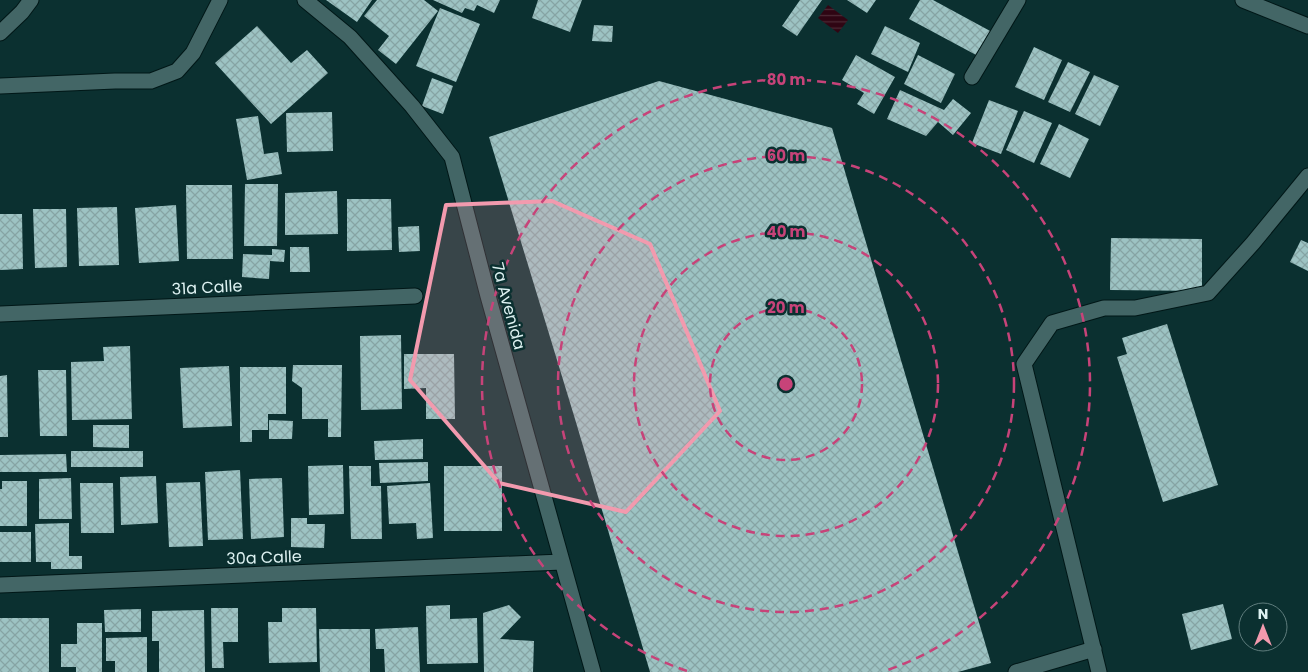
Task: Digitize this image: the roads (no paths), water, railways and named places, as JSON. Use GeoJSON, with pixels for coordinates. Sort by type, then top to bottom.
{"type":"FeatureCollection","features":[{"type":"Feature","properties":{"kind":"street"},"geometry":{"type":"LineString","coordinates":[[0,33],[22,12],[31,0]]}},
{"type":"Feature","properties":{"kind":"street"},"geometry":{"type":"LineString","coordinates":[[0,86],[151,81],[177,72],[193,53],[220,0]]}},
{"type":"Feature","properties":{"kind":"street","name":"7a Avenida"},"geometry":{"type":"LineString","coordinates":[[306,0],[350,37],[412,106],[452,157],[488,296],[593,672]]}},
{"type":"Feature","properties":{"kind":"street"},"geometry":{"type":"LineString","coordinates":[[972,77],[1018,0]]}},
{"type":"Feature","properties":{"kind":"street"},"geometry":{"type":"LineString","coordinates":[[1244,0],[1308,26]]}},
{"type":"Feature","properties":{"kind":"street"},"geometry":{"type":"LineString","coordinates":[[1099,672],[1024,364],[1052,323],[1104,308],[1135,308],[1208,293],[1254,243],[1308,176]]}},
{"type":"Feature","properties":{"kind":"street","name":"31a Calle"},"geometry":{"type":"LineString","coordinates":[[0,314],[415,296]]}},
{"type":"Feature","properties":{"kind":"street","name":"30a Calle"},"geometry":{"type":"LineString","coordinates":[[0,585],[562,562]]}},
{"type":"Feature","properties":{"kind":"street"},"geometry":{"type":"LineString","coordinates":[[1016,672],[1094,649]]}}]}
